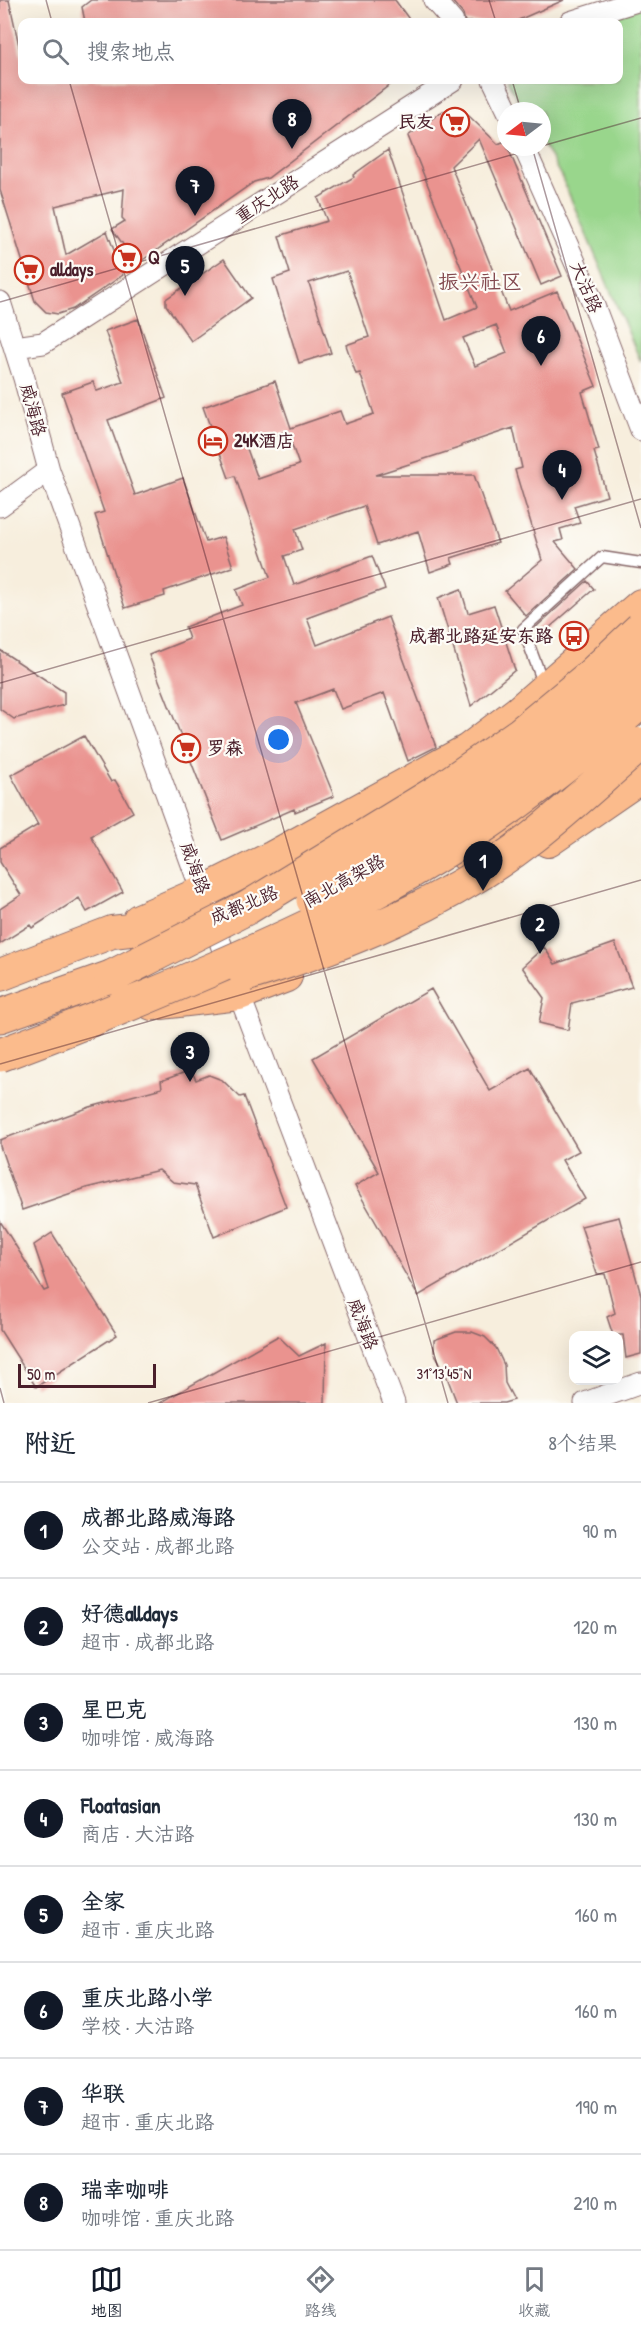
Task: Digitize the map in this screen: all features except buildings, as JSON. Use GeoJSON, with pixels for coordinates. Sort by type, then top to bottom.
{"type":"FeatureCollection","features":[{"type":"Feature","properties":{"kind":"highway"},"geometry":{"type":"LineString","coordinates":[[111,977],[247,908],[438,791],[521,733],[590,676],[640,613]]}},
{"type":"Feature","properties":{"kind":"highway","name":"南北高架路"},"geometry":{"type":"LineString","coordinates":[[0,1016],[195,950],[308,903],[423,836],[515,777],[591,712],[641,664]]}},
{"type":"Feature","properties":{"kind":"highway","name":"南北高架路"},"geometry":{"type":"LineString","coordinates":[[0,1055],[94,1020],[274,942],[376,892],[435,858],[512,807],[577,759],[641,702]]}},
{"type":"Feature","properties":{"kind":"highway"},"geometry":{"type":"LineString","coordinates":[[94,1020],[291,960],[362,934],[420,909],[470,880],[533,837],[641,744]]}},
{"type":"Feature","properties":{"kind":"main road"},"geometry":{"type":"LineString","coordinates":[[112,932],[203,892],[364,808],[468,750],[640,613]]}},
{"type":"Feature","properties":{"kind":"main road","name":"成都北路"},"geometry":{"type":"LineString","coordinates":[[0,975],[112,932],[215,922],[278,892],[419,819],[483,781],[539,740],[641,654]]}},
{"type":"Feature","properties":{"kind":"main road"},"geometry":{"type":"LineString","coordinates":[[235,981],[301,941],[388,900],[500,835],[580,784],[641,736]]}},
{"type":"Feature","properties":{"kind":"main road"},"geometry":{"type":"LineString","coordinates":[[484,738],[539,740]]}},
{"type":"Feature","properties":{"kind":"main road"},"geometry":{"type":"LineString","coordinates":[[0,1066],[152,1004],[235,981],[320,963],[398,930],[478,885],[554,837],[641,777]]}},
{"type":"Feature","properties":{"kind":"main road"},"geometry":{"type":"LineString","coordinates":[[554,837],[580,784]]}},
{"type":"Feature","properties":{"kind":"main road"},"geometry":{"type":"LineString","coordinates":[[301,941],[398,930]]}},
{"type":"Feature","properties":{"kind":"street"},"geometry":{"type":"LineString","coordinates":[[434,0],[450,18]]}},
{"type":"Feature","properties":{"kind":"street"},"geometry":{"type":"LineString","coordinates":[[583,18],[640,0]]}},
{"type":"Feature","properties":{"kind":"street","name":"重庆北路"},"geometry":{"type":"LineString","coordinates":[[7,340],[43,343],[447,84]]}},
{"type":"Feature","properties":{"kind":"street"},"geometry":{"type":"LineString","coordinates":[[496,84],[504,102]]}},
{"type":"Feature","properties":{"kind":"street","name":"大沽路"},"geometry":{"type":"LineString","coordinates":[[528,156],[591,298],[641,430]]}},
{"type":"Feature","properties":{"kind":"street","name":"威海路"},"geometry":{"type":"LineString","coordinates":[[0,302],[7,340],[49,470],[350,1293],[394,1403]]}},
{"type":"Feature","properties":{"kind":"street"},"geometry":{"type":"LineString","coordinates":[[0,506],[49,470]]}},
{"type":"Feature","properties":{"kind":"street"},"geometry":{"type":"LineString","coordinates":[[585,1403],[641,1383]]}},
{"type":"Feature","properties":{"kind":"lane"},"geometry":{"type":"LineString","coordinates":[[545,688],[523,629],[602,557],[641,563]]}},
{"type":"Feature","properties":{"kind":"green space"},"geometry":{"type":"Polygon","coordinates":[[[641,7],[641,362],[562,178],[550,156],[551,102],[519,102],[509,84],[623,84],[623,18],[611,18],[641,7]]]}},
{"type":"Feature","properties":{"kind":"place","name":"民友"},"geometry":{"type":"Point","coordinates":[455,122]}},
{"type":"Feature","properties":{"kind":"place","name":"瑞幸咖啡"},"geometry":{"type":"Point","coordinates":[292,149]}},
{"type":"Feature","properties":{"kind":"place","name":"华联"},"geometry":{"type":"Point","coordinates":[195,216]}},
{"type":"Feature","properties":{"kind":"place","name":"Q"},"geometry":{"type":"Point","coordinates":[127,258]}},
{"type":"Feature","properties":{"kind":"place","name":"alldays"},"geometry":{"type":"Point","coordinates":[29,270]}},
{"type":"Feature","properties":{"kind":"place","name":"全家"},"geometry":{"type":"Point","coordinates":[185,296]}},
{"type":"Feature","properties":{"kind":"place","name":"重庆北路小学"},"geometry":{"type":"Point","coordinates":[541,366]}},
{"type":"Feature","properties":{"kind":"place","name":"24K酒店"},"geometry":{"type":"Point","coordinates":[213,441]}},
{"type":"Feature","properties":{"kind":"place","name":"Floatasian"},"geometry":{"type":"Point","coordinates":[562,500]}},
{"type":"Feature","properties":{"kind":"place","name":"成都北路延安东路"},"geometry":{"type":"Point","coordinates":[574,636]}},
{"type":"Feature","properties":{"kind":"place","name":"罗森"},"geometry":{"type":"Point","coordinates":[186,748]}},
{"type":"Feature","properties":{"kind":"place","name":"成都北路威海路"},"geometry":{"type":"Point","coordinates":[483,891]}},
{"type":"Feature","properties":{"kind":"place","name":"好德alldays"},"geometry":{"type":"Point","coordinates":[540,954]}},
{"type":"Feature","properties":{"kind":"place","name":"星巴克"},"geometry":{"type":"Point","coordinates":[190,1082]}},
{"type":"Feature","properties":{"kind":"district","name":"振兴社区"},"geometry":{"type":"Point","coordinates":[480,282]}}]}
